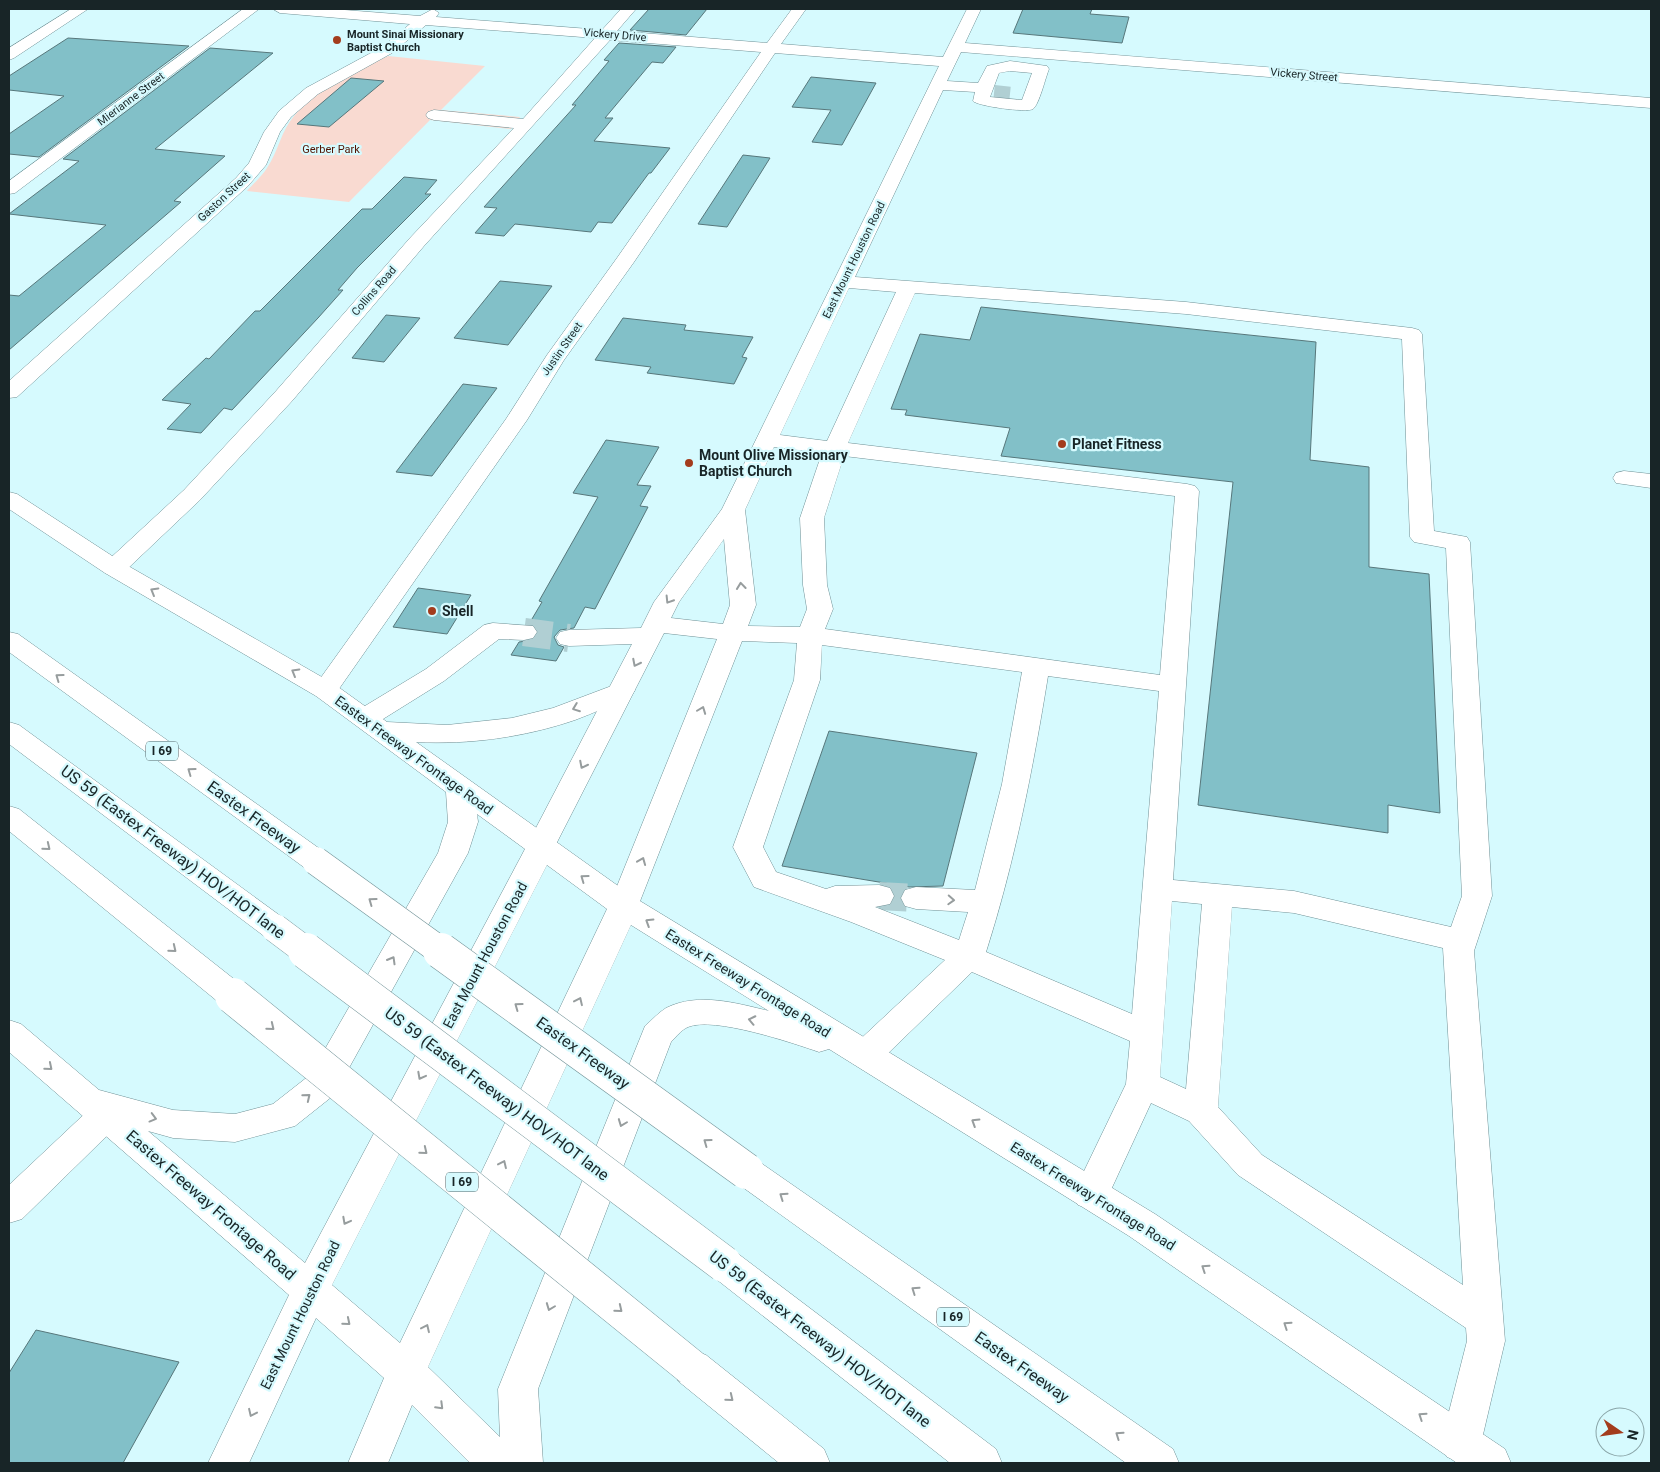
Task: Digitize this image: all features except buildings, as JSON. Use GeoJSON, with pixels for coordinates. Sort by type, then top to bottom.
{"type":"FeatureCollection","features":[{"type":"Feature","properties":{"kind":"main road"},"geometry":{"type":"LineString","coordinates":[[9,55],[81,9]]}},
{"type":"Feature","properties":{"kind":"main road","name":"Mierianne Street"},"geometry":{"type":"LineString","coordinates":[[9,189],[252,9]]}},
{"type":"Feature","properties":{"kind":"main road","name":"Vickery Drive"},"geometry":{"type":"LineString","coordinates":[[280,9],[771,48],[953,55]]}},
{"type":"Feature","properties":{"kind":"main road","name":"Gaston Street"},"geometry":{"type":"LineString","coordinates":[[9,392],[242,182],[257,165],[272,132],[285,114],[320,86],[387,50],[437,9]]}},
{"type":"Feature","properties":{"kind":"main road","name":"Collins Road"},"geometry":{"type":"LineString","coordinates":[[114,568],[192,495],[284,396],[417,242],[527,124],[629,9]]}},
{"type":"Feature","properties":{"kind":"main road","name":"Justin Street"},"geometry":{"type":"LineString","coordinates":[[325,690],[516,420],[554,360],[799,9]]}},
{"type":"Feature","properties":{"kind":"main road","name":"East Mount Houston Road"},"geometry":{"type":"LineString","coordinates":[[228,1463],[310,1290],[667,602],[734,510],[974,9]]}},
{"type":"Feature","properties":{"kind":"main road","name":"Vickery Street"},"geometry":{"type":"LineString","coordinates":[[953,55],[1030,81],[1651,103]]}},
{"type":"Feature","properties":{"kind":"main road"},"geometry":{"type":"LineString","coordinates":[[1001,68],[1030,81],[1028,105],[981,101],[990,85],[993,69],[1001,68]]}},
{"type":"Feature","properties":{"kind":"main road"},"geometry":{"type":"LineString","coordinates":[[938,85],[990,85]]}},
{"type":"Feature","properties":{"kind":"main road"},"geometry":{"type":"LineString","coordinates":[[434,115],[527,124]]}},
{"type":"Feature","properties":{"kind":"main road"},"geometry":{"type":"LineString","coordinates":[[844,282],[1186,308],[1412,334],[1422,537],[1458,542],[1476,896],[1458,951],[1486,1341],[1476,1453]]}},
{"type":"Feature","properties":{"kind":"main road"},"geometry":{"type":"LineString","coordinates":[[908,287],[835,448],[812,518],[815,585],[820,610],[810,635],[806,680],[748,847],[765,879],[821,898],[969,956],[1146,1034]]}},
{"type":"Feature","properties":{"kind":"main road"},"geometry":{"type":"LineString","coordinates":[[768,440],[1188,491],[1143,1084],[1091,1194]]}},
{"type":"Feature","properties":{"kind":"main road"},"geometry":{"type":"LineString","coordinates":[[1624,478],[1651,481]]}},
{"type":"Feature","properties":{"kind":"main road","name":"Eastex Freeway Frontage Road"},"geometry":{"type":"LineString","coordinates":[[9,500],[114,568],[325,690],[624,906],[1142,1225],[1476,1453]]}},
{"type":"Feature","properties":{"kind":"main road"},"geometry":{"type":"LineString","coordinates":[[368,1463],[406,1372],[624,906],[743,605],[734,510]]}},
{"type":"Feature","properties":{"kind":"main road"},"geometry":{"type":"LineString","coordinates":[[569,638],[653,630],[810,635],[1173,685]]}},
{"type":"Feature","properties":{"kind":"main road"},"geometry":{"type":"LineString","coordinates":[[372,724],[493,631],[524,632]]}},
{"type":"Feature","properties":{"kind":"main road","name":"Eastex Freeway"},"geometry":{"type":"LineString","coordinates":[[9,640],[746,1171],[1159,1463]]}},
{"type":"Feature","properties":{"kind":"main road"},"geometry":{"type":"LineString","coordinates":[[523,1463],[520,1444],[518,1389],[657,1035],[680,1016],[706,1012],[784,1028],[865,1055],[969,956],[987,902],[1016,784],[1036,666]]}},
{"type":"Feature","properties":{"kind":"main road"},"geometry":{"type":"LineString","coordinates":[[372,724],[411,735],[490,730],[555,717],[622,690]]}},
{"type":"Feature","properties":{"kind":"main road","name":"US 59 (Eastex Freeway) HOV/HOT lane"},"geometry":{"type":"LineString","coordinates":[[9,731],[724,1264],[982,1463]]}},
{"type":"Feature","properties":{"kind":"main road"},"geometry":{"type":"LineString","coordinates":[[9,1208],[97,1108],[173,1124],[235,1128],[283,1116],[322,1085],[453,853],[463,822],[460,788]]}},
{"type":"Feature","properties":{"kind":"main road","name":"I 69"},"geometry":{"type":"LineString","coordinates":[[9,816],[810,1463]]}},
{"type":"Feature","properties":{"kind":"main road"},"geometry":{"type":"LineString","coordinates":[[1158,889],[1294,902],[1461,941]]}},
{"type":"Feature","properties":{"kind":"main road"},"geometry":{"type":"LineString","coordinates":[[1201,1111],[1218,895]]}},
{"type":"Feature","properties":{"kind":"main road"},"geometry":{"type":"LineString","coordinates":[[821,898],[879,896]]}},
{"type":"Feature","properties":{"kind":"main road"},"geometry":{"type":"LineString","coordinates":[[916,898],[987,902]]}},
{"type":"Feature","properties":{"kind":"main road","name":"Eastex Freeway Frontage Road"},"geometry":{"type":"LineString","coordinates":[[9,1032],[406,1372],[498,1463]]}},
{"type":"Feature","properties":{"kind":"main road"},"geometry":{"type":"LineString","coordinates":[[1143,1084],[1201,1111],[1250,1165],[1484,1319]]}},
{"type":"Feature","properties":{"kind":"green space","name":"Gerber Park"},"geometry":{"type":"Polygon","coordinates":[[[388,56],[485,66],[441,110],[520,117],[511,129],[430,120],[349,202],[247,191],[267,168],[290,122],[304,106],[326,88],[388,56]]]}},
{"type":"Feature","properties":{"kind":"tunnel"},"geometry":{"type":"LineString","coordinates":[[994,93],[1014,95]]}},
{"type":"Feature","properties":{"kind":"tunnel"},"geometry":{"type":"LineString","coordinates":[[524,632],[569,638]]}},
{"type":"Feature","properties":{"kind":"tunnel"},"geometry":{"type":"LineString","coordinates":[[879,896],[916,898]]}},
{"type":"Feature","properties":{"kind":"place","name":"Mount Sinai Missionary Baptist Church"},"geometry":{"type":"Point","coordinates":[337,40]}},
{"type":"Feature","properties":{"kind":"place","name":"Planet Fitness"},"geometry":{"type":"Point","coordinates":[1062,444]}},
{"type":"Feature","properties":{"kind":"place","name":"Mount Olive Missionary Baptist Church"},"geometry":{"type":"Point","coordinates":[689,463]}},
{"type":"Feature","properties":{"kind":"place","name":"Shell"},"geometry":{"type":"Point","coordinates":[432,611]}}]}
